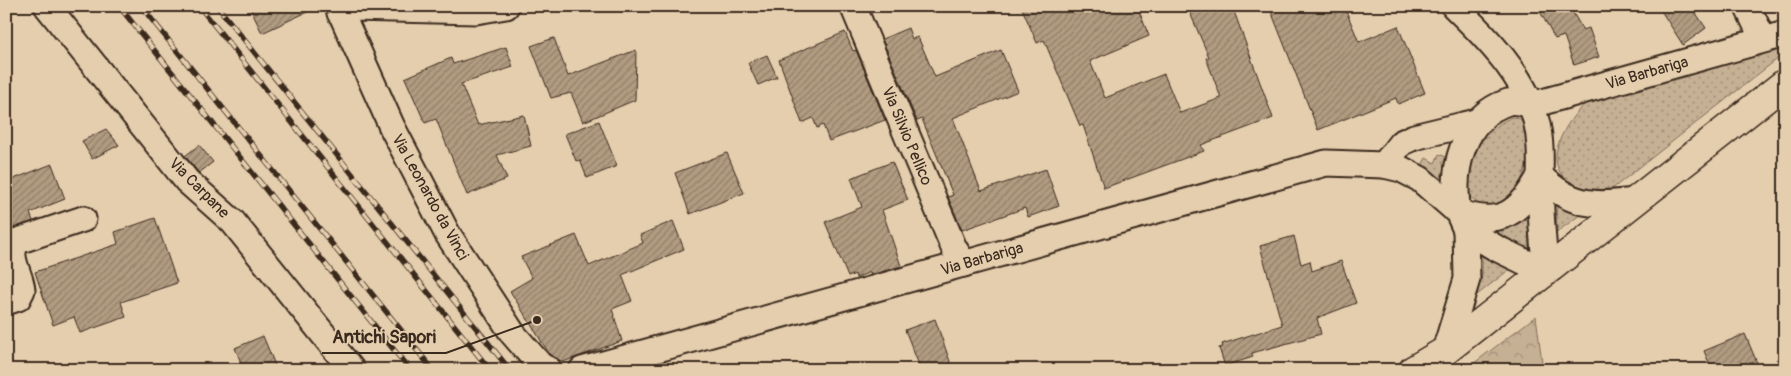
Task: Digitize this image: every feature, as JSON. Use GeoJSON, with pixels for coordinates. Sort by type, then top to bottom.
{"type":"FeatureCollection","features":[{"type":"Feature","properties":{"kind":"main road"},"geometry":{"type":"LineString","coordinates":[[1413,370],[1445,351],[1785,83]]}},
{"type":"Feature","properties":{"kind":"street","name":"Via Carpane"},"geometry":{"type":"LineString","coordinates":[[47,6],[187,181],[233,222],[352,370]]}},
{"type":"Feature","properties":{"kind":"street"},"geometry":{"type":"LineString","coordinates":[[339,10],[352,8],[476,11],[506,6]]}},
{"type":"Feature","properties":{"kind":"street","name":"Via Silvio Pellico"},"geometry":{"type":"LineString","coordinates":[[853,6],[954,248],[964,264]]}},
{"type":"Feature","properties":{"kind":"street"},"geometry":{"type":"LineString","coordinates":[[1454,6],[1487,38],[1508,66],[1531,104],[1540,136],[1540,176],[1546,272]]}},
{"type":"Feature","properties":{"kind":"street","name":"Via Barbariga"},"geometry":{"type":"LineString","coordinates":[[1445,351],[1467,279],[1462,221],[1455,190],[1460,155],[1467,137],[1480,121],[1496,108],[1510,101],[1531,104],[1774,37],[1747,6]]}},
{"type":"Feature","properties":{"kind":"street","name":"Via Leonardo da Vinci"},"geometry":{"type":"LineString","coordinates":[[339,10],[392,128],[447,233],[513,334],[541,366],[549,370]]}},
{"type":"Feature","properties":{"kind":"street","name":"Via Barbariga"},"geometry":{"type":"LineString","coordinates":[[1384,165],[1401,143],[1414,137],[1480,121]]}},
{"type":"Feature","properties":{"kind":"street","name":"Via Barbariga"},"geometry":{"type":"LineString","coordinates":[[582,370],[1326,163],[1384,165],[1401,169],[1420,180],[1462,221],[1496,248],[1546,272]]}},
{"type":"Feature","properties":{"kind":"street"},"geometry":{"type":"LineString","coordinates":[[1540,176],[1554,189],[1572,200],[1600,205],[1634,201]]}},
{"type":"Feature","properties":{"kind":"street"},"geometry":{"type":"LineString","coordinates":[[1462,221],[1471,217],[1498,219],[1513,212],[1529,196],[1540,176]]}},
{"type":"Feature","properties":{"kind":"street"},"geometry":{"type":"LineString","coordinates":[[6,302],[18,298],[22,290],[12,256],[18,241],[83,219]]}},
{"type":"Feature","properties":{"kind":"green space"},"geometry":{"type":"Polygon","coordinates":[[[1772,48],[1785,50],[1785,53],[1612,189],[1593,191],[1583,189],[1574,186],[1561,173],[1557,164],[1557,147],[1571,120],[1585,104],[1607,95],[1772,48]]]}},
{"type":"Feature","properties":{"kind":"green space"},"geometry":{"type":"Polygon","coordinates":[[[1512,117],[1522,120],[1528,129],[1530,141],[1525,169],[1520,183],[1504,203],[1494,207],[1484,206],[1470,197],[1468,176],[1471,161],[1484,138],[1497,126],[1512,117]]]}},
{"type":"Feature","properties":{"kind":"green space"},"geometry":{"type":"Polygon","coordinates":[[[1439,154],[1448,158],[1441,177],[1435,179],[1421,167],[1426,158],[1435,163],[1439,154]]]}},
{"type":"Feature","properties":{"kind":"green space"},"geometry":{"type":"Polygon","coordinates":[[[1556,203],[1581,214],[1557,232],[1556,203]]]}},
{"type":"Feature","properties":{"kind":"green space"},"geometry":{"type":"Polygon","coordinates":[[[1529,215],[1528,250],[1486,231],[1509,227],[1529,215]]]}},
{"type":"Feature","properties":{"kind":"green space"},"geometry":{"type":"Polygon","coordinates":[[[1482,256],[1510,269],[1477,295],[1482,276],[1482,256]]]}},
{"type":"Feature","properties":{"kind":"green space"},"geometry":{"type":"Polygon","coordinates":[[[1536,316],[1543,370],[1465,370],[1536,316]]]}},
{"type":"Feature","properties":{"kind":"building"},"geometry":{"type":"Polygon","coordinates":[[[249,6],[320,6],[262,33],[249,6]]]}},
{"type":"Feature","properties":{"kind":"building"},"geometry":{"type":"Polygon","coordinates":[[[1021,6],[1137,6],[1149,36],[1090,61],[1105,98],[1164,74],[1180,113],[1221,98],[1206,58],[1209,57],[1187,6],[1232,6],[1273,118],[1201,145],[1204,151],[1104,188],[1083,125],[1080,126],[1044,40],[1037,43],[1021,6]]]}},
{"type":"Feature","properties":{"kind":"building"},"geometry":{"type":"Polygon","coordinates":[[[1269,6],[1344,6],[1359,42],[1398,26],[1425,93],[1398,104],[1396,98],[1318,130],[1269,6]]]}},
{"type":"Feature","properties":{"kind":"building"},"geometry":{"type":"Polygon","coordinates":[[[1537,6],[1569,6],[1583,30],[1589,28],[1599,57],[1574,65],[1564,36],[1555,39],[1537,6]]]}},
{"type":"Feature","properties":{"kind":"building"},"geometry":{"type":"Polygon","coordinates":[[[1658,6],[1691,6],[1706,28],[1683,45],[1658,6]]]}},
{"type":"Feature","properties":{"kind":"building"},"geometry":{"type":"Polygon","coordinates":[[[908,28],[912,39],[918,37],[935,77],[1001,50],[1018,91],[953,118],[981,191],[1046,169],[1059,206],[1028,217],[1025,208],[962,230],[948,197],[953,195],[922,119],[917,121],[882,39],[908,28]]]}},
{"type":"Feature","properties":{"kind":"building"},"geometry":{"type":"Polygon","coordinates":[[[845,32],[853,51],[856,50],[885,120],[829,141],[823,125],[817,128],[813,118],[802,123],[779,60],[845,32]]]}},
{"type":"Feature","properties":{"kind":"building"},"geometry":{"type":"Polygon","coordinates":[[[554,38],[568,76],[636,50],[635,100],[583,122],[571,93],[551,98],[531,46],[554,38]]]}},
{"type":"Feature","properties":{"kind":"building"},"geometry":{"type":"Polygon","coordinates":[[[506,47],[513,67],[461,84],[478,125],[524,115],[531,146],[497,155],[507,179],[467,195],[436,119],[425,123],[405,78],[451,58],[453,64],[506,47]]]}},
{"type":"Feature","properties":{"kind":"building"},"geometry":{"type":"Polygon","coordinates":[[[767,55],[777,77],[758,85],[748,63],[767,55]]]}},
{"type":"Feature","properties":{"kind":"building"},"geometry":{"type":"Polygon","coordinates":[[[599,121],[617,166],[587,178],[580,160],[576,161],[565,134],[599,121]]]}},
{"type":"Feature","properties":{"kind":"building"},"geometry":{"type":"Polygon","coordinates":[[[106,129],[119,145],[92,159],[82,141],[106,129]]]}},
{"type":"Feature","properties":{"kind":"building"},"geometry":{"type":"Polygon","coordinates":[[[199,145],[213,162],[199,173],[185,156],[199,145]]]}},
{"type":"Feature","properties":{"kind":"building"},"geometry":{"type":"Polygon","coordinates":[[[727,153],[744,193],[690,214],[675,173],[727,153]]]}},
{"type":"Feature","properties":{"kind":"building"},"geometry":{"type":"Polygon","coordinates":[[[892,162],[908,200],[882,210],[901,266],[871,275],[870,272],[856,278],[855,274],[848,277],[825,222],[862,207],[851,178],[892,162]]]}},
{"type":"Feature","properties":{"kind":"building"},"geometry":{"type":"Polygon","coordinates":[[[52,164],[65,199],[30,213],[33,221],[12,229],[6,215],[6,182],[52,164]]]}},
{"type":"Feature","properties":{"kind":"building"},"geometry":{"type":"Polygon","coordinates":[[[155,218],[177,283],[121,302],[126,317],[80,333],[74,317],[53,325],[35,272],[118,244],[115,232],[155,218]]]}},
{"type":"Feature","properties":{"kind":"building"},"geometry":{"type":"Polygon","coordinates":[[[673,221],[684,249],[622,275],[632,301],[612,309],[622,341],[563,362],[550,355],[510,291],[532,278],[521,257],[576,235],[589,266],[643,243],[640,235],[673,221]]]}},
{"type":"Feature","properties":{"kind":"building"},"geometry":{"type":"Polygon","coordinates":[[[1294,236],[1301,264],[1310,261],[1312,271],[1341,261],[1356,303],[1317,318],[1321,334],[1252,353],[1253,357],[1225,366],[1219,348],[1223,347],[1222,344],[1282,325],[1260,246],[1294,236]]]}},
{"type":"Feature","properties":{"kind":"building"},"geometry":{"type":"Polygon","coordinates":[[[935,319],[953,370],[921,370],[905,330],[935,319]]]}},
{"type":"Feature","properties":{"kind":"building"},"geometry":{"type":"Polygon","coordinates":[[[1745,334],[1760,370],[1712,370],[1704,351],[1745,334]]]}},
{"type":"Feature","properties":{"kind":"building"},"geometry":{"type":"Polygon","coordinates":[[[263,336],[277,370],[244,370],[235,348],[263,336]]]}},
{"type":"Feature","properties":{"kind":"railway"},"geometry":{"type":"LineString","coordinates":[[119,6],[410,370]]}},
{"type":"Feature","properties":{"kind":"railway"},"geometry":{"type":"LineString","coordinates":[[141,6],[433,370]]}},
{"type":"Feature","properties":{"kind":"railway"},"geometry":{"type":"LineString","coordinates":[[199,6],[490,370]]}},
{"type":"Feature","properties":{"kind":"railway"},"geometry":{"type":"LineString","coordinates":[[217,6],[510,370]]}},
{"type":"Feature","properties":{"kind":"place","name":"Antichi Sapori"},"geometry":{"type":"Point","coordinates":[537,320]}}]}
